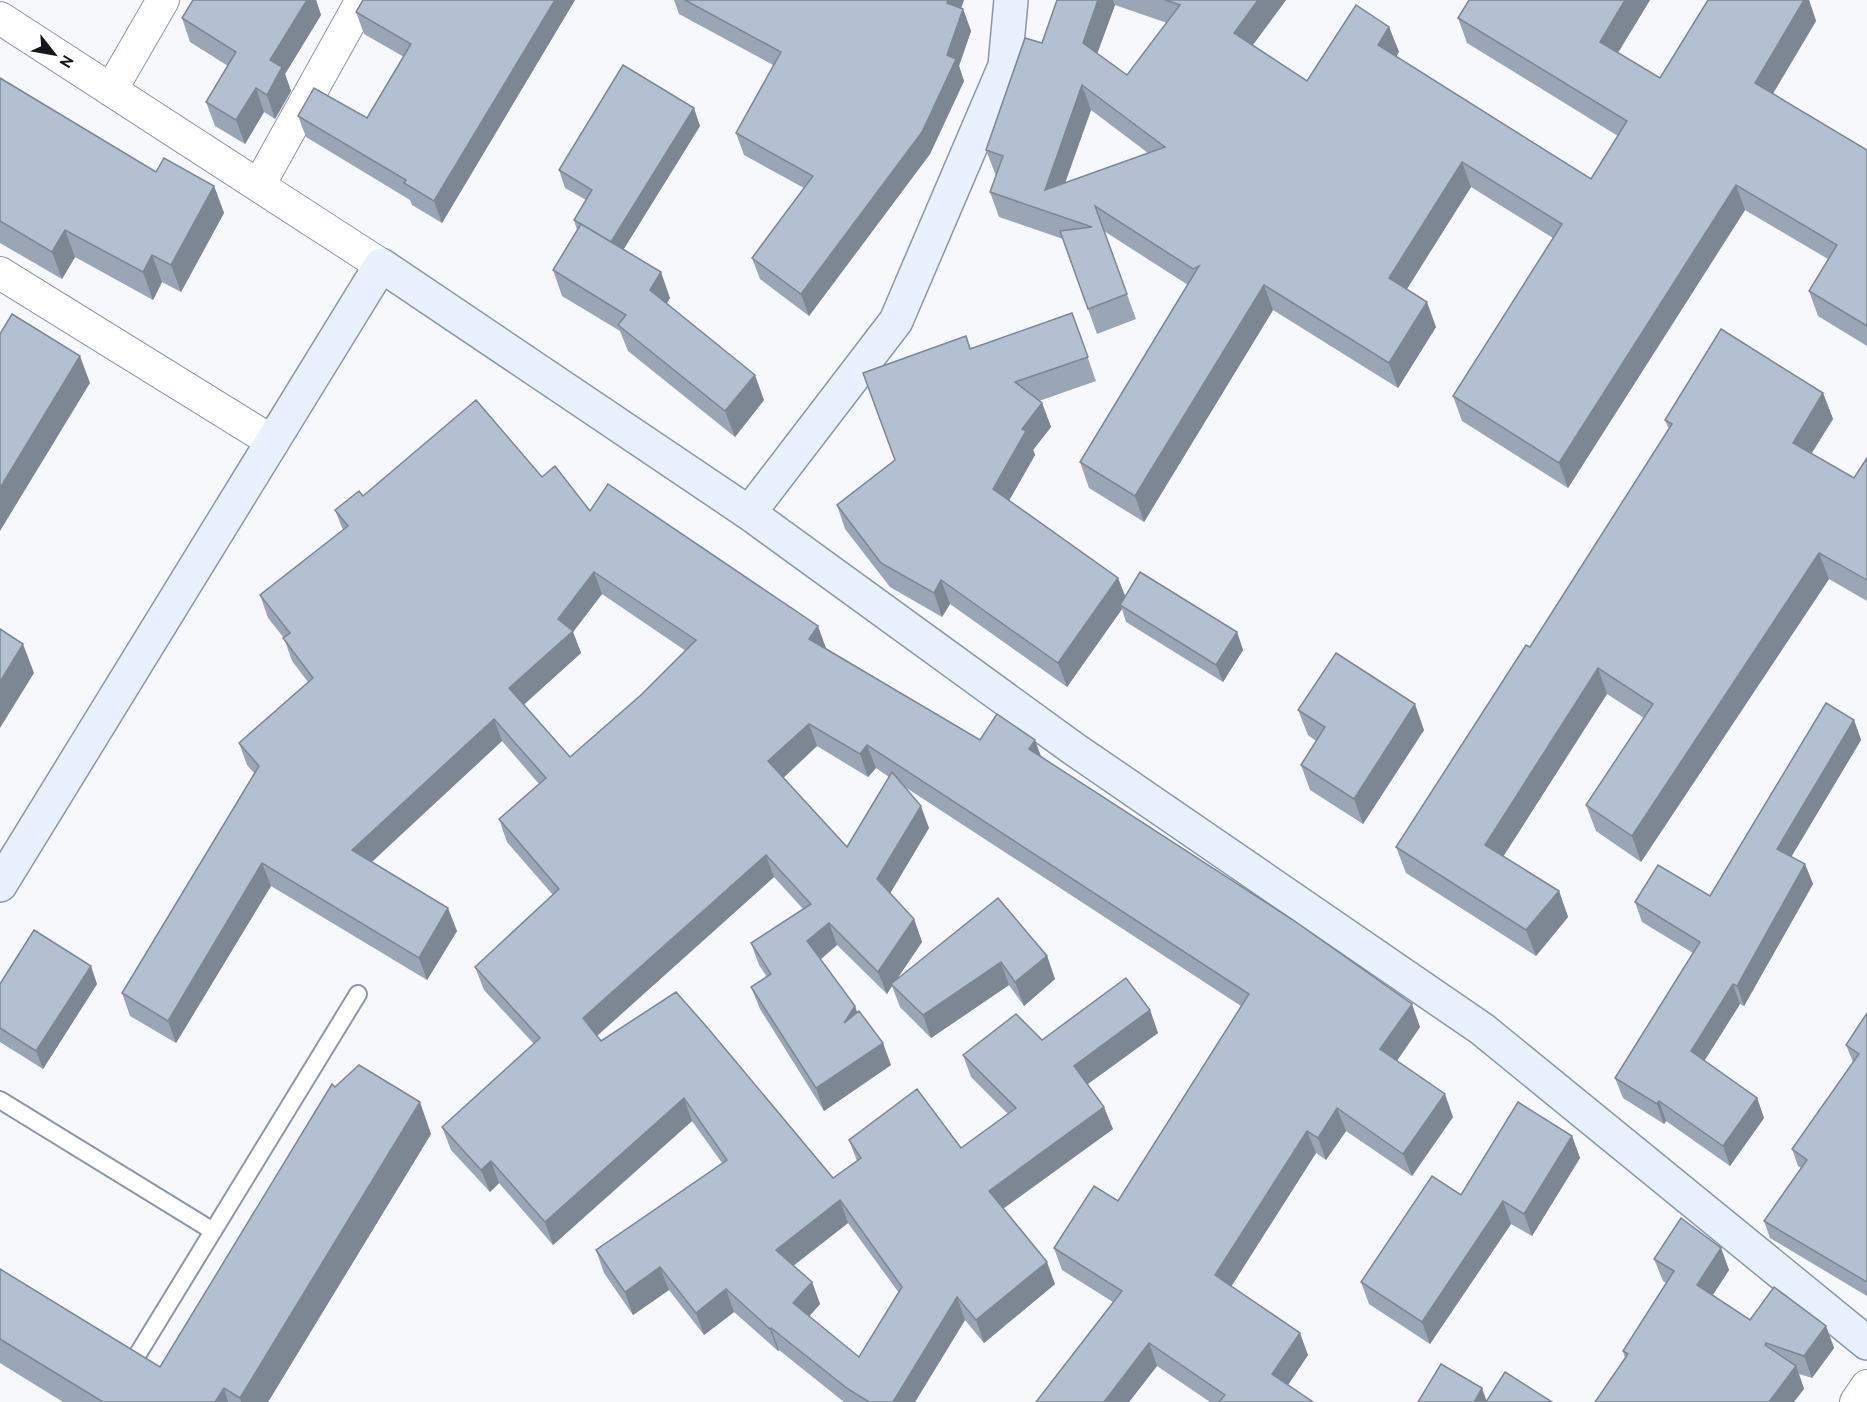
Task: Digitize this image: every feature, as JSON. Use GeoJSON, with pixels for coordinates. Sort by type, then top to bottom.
{"type":"FeatureCollection","features":[{"type":"Feature","properties":{"kind":"street"},"geometry":{"type":"LineString","coordinates":[[111,90],[163,0]]}},
{"type":"Feature","properties":{"kind":"street"},"geometry":{"type":"LineString","coordinates":[[259,185],[362,0]]}},
{"type":"Feature","properties":{"kind":"street"},"geometry":{"type":"LineString","coordinates":[[749,513],[896,321],[1005,66],[1011,0]]}},
{"type":"Feature","properties":{"kind":"street"},"geometry":{"type":"LineString","coordinates":[[0,18],[381,265],[749,513],[1074,749],[1482,1029],[1867,1343]]}},
{"type":"Feature","properties":{"kind":"street"},"geometry":{"type":"LineString","coordinates":[[0,885],[381,265]]}},
{"type":"Feature","properties":{"kind":"street"},"geometry":{"type":"LineString","coordinates":[[0,273],[273,442]]}},
{"type":"Feature","properties":{"kind":"street"},"geometry":{"type":"LineString","coordinates":[[1856,1402],[1867,1386]]}},
{"type":"Feature","properties":{"kind":"lane"},"geometry":{"type":"LineString","coordinates":[[133,1362],[358,994]]}},
{"type":"Feature","properties":{"kind":"lane"},"geometry":{"type":"LineString","coordinates":[[0,1100],[213,1231]]}},
{"type":"Feature","properties":{"kind":"building"},"geometry":{"type":"Polygon","coordinates":[[[193,0],[307,0],[270,60],[282,67],[267,95],[256,88],[236,120],[206,102],[236,52],[182,18],[193,0]]]}},
{"type":"Feature","properties":{"kind":"building"},"geometry":{"type":"Polygon","coordinates":[[[363,0],[555,0],[434,201],[404,183],[406,180],[298,116],[314,88],[367,118],[411,44],[356,12],[363,0]]]}},
{"type":"Feature","properties":{"kind":"building"},"geometry":{"type":"Polygon","coordinates":[[[685,0],[948,0],[947,3],[963,9],[947,55],[956,59],[922,132],[801,294],[752,258],[813,176],[736,133],[781,52],[685,0]]]}},
{"type":"Feature","properties":{"kind":"building"},"geometry":{"type":"Polygon","coordinates":[[[1057,0],[1098,0],[1083,43],[1127,75],[1180,5],[1165,0],[1258,0],[1234,33],[1307,81],[1356,5],[1389,27],[1378,45],[1591,179],[1627,121],[1458,18],[1469,0],[1625,0],[1600,42],[1660,78],[1708,0],[1804,0],[1755,83],[1867,150],[1867,326],[1809,291],[1837,245],[1736,185],[1559,463],[1453,396],[1562,224],[1462,162],[1389,278],[1427,302],[1389,363],[1264,285],[1135,496],[1080,462],[1199,266],[1193,269],[1095,206],[1127,294],[1088,309],[1060,231],[1092,227],[990,192],[1003,156],[986,150],[1025,38],[1042,43],[1057,0]],[[1082,85],[1045,190],[1165,147],[1082,85]]]}},
{"type":"Feature","properties":{"kind":"building"},"geometry":{"type":"Polygon","coordinates":[[[623,65],[694,108],[611,242],[574,220],[592,190],[559,170],[623,65]]]}},
{"type":"Feature","properties":{"kind":"building"},"geometry":{"type":"Polygon","coordinates":[[[0,78],[156,172],[164,158],[214,186],[171,265],[152,255],[143,272],[65,230],[52,252],[0,221],[0,78]]]}},
{"type":"Feature","properties":{"kind":"building"},"geometry":{"type":"Polygon","coordinates":[[[581,224],[661,272],[650,290],[755,375],[725,411],[618,325],[626,315],[553,270],[581,224]]]}},
{"type":"Feature","properties":{"kind":"building"},"geometry":{"type":"Polygon","coordinates":[[[1072,313],[1088,357],[1015,382],[1042,403],[1022,429],[1026,431],[993,489],[1118,578],[1058,663],[941,580],[934,593],[881,563],[837,505],[895,460],[863,373],[966,336],[970,349],[1072,313]]]}},
{"type":"Feature","properties":{"kind":"building"},"geometry":{"type":"Polygon","coordinates":[[[12,314],[80,356],[0,488],[0,334],[12,314]]]}},
{"type":"Feature","properties":{"kind":"building"},"geometry":{"type":"Polygon","coordinates":[[[1721,329],[1823,393],[1793,443],[1854,478],[1867,458],[1867,580],[1819,553],[1632,836],[1586,805],[1653,704],[1598,668],[1485,845],[1559,891],[1526,930],[1396,847],[1526,645],[1530,647],[1672,424],[1665,420],[1721,329]]]}},
{"type":"Feature","properties":{"kind":"building"},"geometry":{"type":"Polygon","coordinates":[[[476,400],[542,477],[555,466],[590,511],[608,484],[818,626],[809,639],[980,740],[997,714],[1035,740],[1029,749],[1293,920],[1412,1004],[1380,1049],[1445,1094],[1403,1154],[1337,1108],[1318,1138],[1307,1131],[1215,1275],[1300,1333],[1272,1374],[1313,1402],[1219,1402],[1225,1395],[1149,1343],[1104,1402],[1036,1402],[1122,1291],[1054,1248],[1094,1186],[1118,1201],[1249,994],[867,745],[860,754],[809,724],[768,761],[847,847],[892,772],[921,806],[877,879],[914,919],[878,972],[829,923],[807,941],[855,1006],[844,1023],[859,1011],[883,1043],[816,1088],[751,987],[771,974],[751,943],[811,904],[766,855],[583,1018],[601,1041],[676,992],[833,1178],[861,1158],[849,1140],[917,1089],[961,1148],[1016,1108],[963,1055],[1016,1014],[1042,1040],[1126,978],[1150,1010],[1074,1066],[1104,1107],[989,1191],[1047,1262],[976,1320],[957,1297],[893,1402],[869,1402],[848,1389],[770,1329],[726,1289],[696,1313],[660,1267],[625,1292],[596,1250],[727,1160],[684,1098],[545,1222],[491,1161],[481,1170],[442,1127],[540,1038],[475,967],[559,889],[499,819],[546,778],[494,719],[352,850],[448,908],[419,958],[262,863],[168,1021],[122,993],[259,766],[239,743],[313,678],[283,638],[290,633],[260,595],[348,526],[335,510],[359,491],[363,496],[476,400]],[[594,572],[558,619],[573,631],[509,688],[570,757],[641,695],[696,640],[594,572]],[[840,1200],[776,1250],[812,1282],[793,1303],[859,1357],[902,1287],[840,1200]]]}},
{"type":"Feature","properties":{"kind":"building"},"geometry":{"type":"Polygon","coordinates":[[[1140,572],[1237,632],[1216,665],[1120,605],[1140,572]]]}},
{"type":"Feature","properties":{"kind":"building"},"geometry":{"type":"Polygon","coordinates":[[[0,629],[23,644],[0,682],[0,629]]]}},
{"type":"Feature","properties":{"kind":"building"},"geometry":{"type":"Polygon","coordinates":[[[1336,653],[1415,704],[1354,799],[1301,765],[1325,727],[1298,710],[1336,653]]]}},
{"type":"Feature","properties":{"kind":"building"},"geometry":{"type":"Polygon","coordinates":[[[1826,703],[1854,720],[1777,849],[1805,864],[1737,986],[1733,984],[1691,1051],[1757,1098],[1723,1146],[1659,1101],[1657,1104],[1615,1078],[1700,942],[1635,902],[1658,865],[1710,896],[1826,703]]]}},
{"type":"Feature","properties":{"kind":"building"},"geometry":{"type":"Polygon","coordinates":[[[998,898],[1047,956],[1015,982],[1001,962],[923,1015],[891,984],[998,898]]]}},
{"type":"Feature","properties":{"kind":"building"},"geometry":{"type":"Polygon","coordinates":[[[34,930],[91,966],[36,1051],[0,1028],[0,984],[34,930]]]}},
{"type":"Feature","properties":{"kind":"building"},"geometry":{"type":"Polygon","coordinates":[[[1867,1013],[1867,1282],[1764,1221],[1807,1160],[1792,1149],[1859,1054],[1846,1045],[1867,1013]]]}},
{"type":"Feature","properties":{"kind":"building"},"geometry":{"type":"Polygon","coordinates":[[[359,1065],[420,1102],[240,1398],[224,1388],[215,1402],[103,1402],[0,1339],[0,1269],[160,1367],[332,1084],[335,1087],[359,1065]]]}},
{"type":"Feature","properties":{"kind":"building"},"geometry":{"type":"Polygon","coordinates":[[[1518,1102],[1572,1136],[1524,1214],[1503,1201],[1422,1322],[1361,1282],[1432,1176],[1461,1195],[1518,1102]]]}},
{"type":"Feature","properties":{"kind":"building"},"geometry":{"type":"Polygon","coordinates":[[[1681,1218],[1721,1248],[1697,1285],[1750,1320],[1774,1287],[1826,1326],[1804,1356],[1766,1343],[1765,1345],[1796,1366],[1769,1402],[1595,1402],[1628,1354],[1623,1351],[1674,1271],[1654,1259],[1681,1218]]]}},
{"type":"Feature","properties":{"kind":"building"},"geometry":{"type":"Polygon","coordinates":[[[1441,1364],[1482,1388],[1474,1402],[1418,1402],[1441,1364]]]}},
{"type":"Feature","properties":{"kind":"building"},"geometry":{"type":"Polygon","coordinates":[[[1505,1372],[1552,1402],[1486,1402],[1505,1372]]]}}]}
